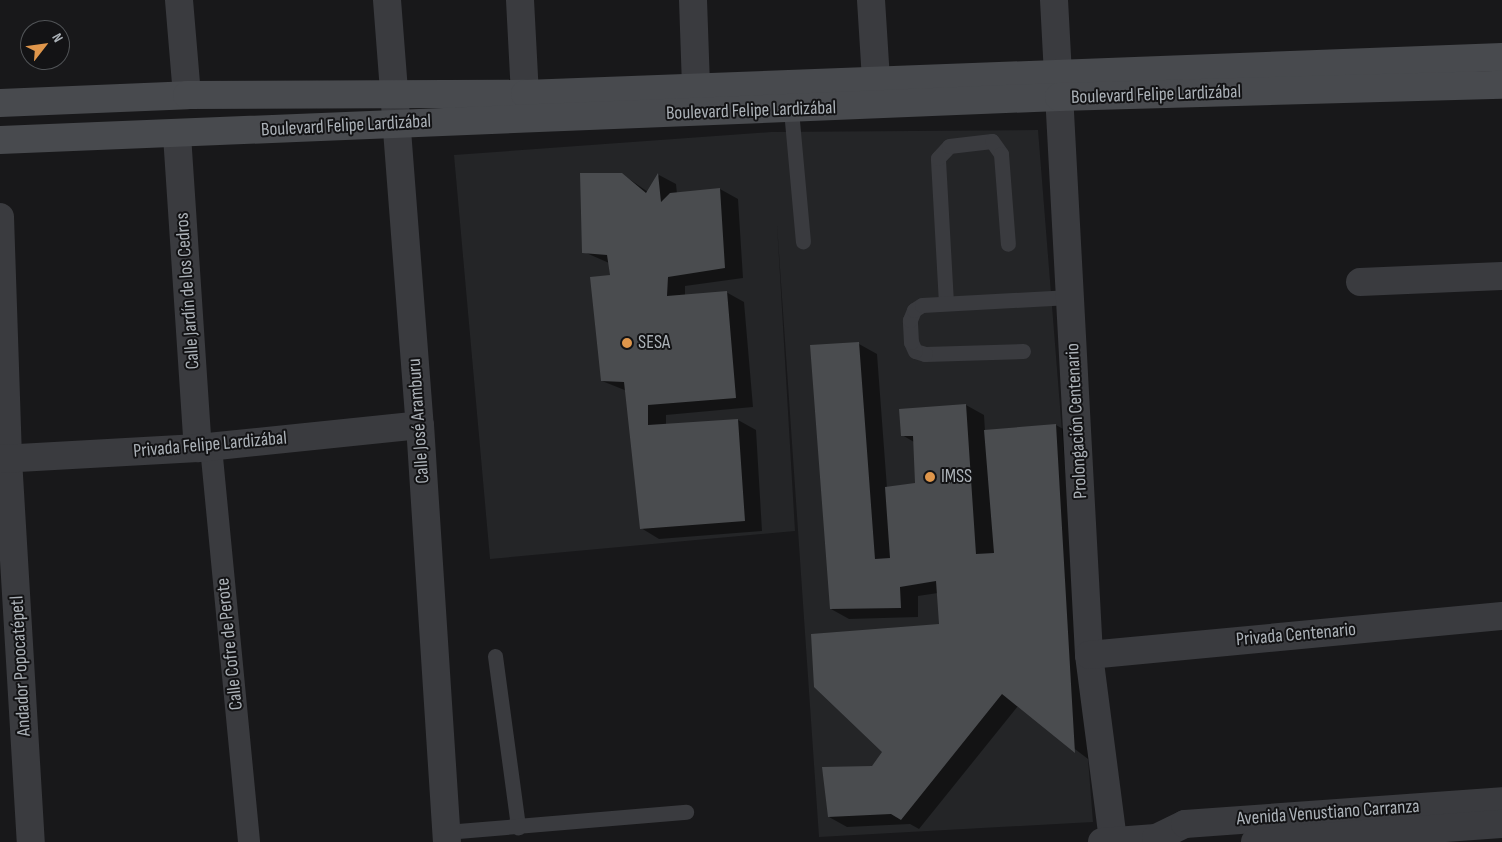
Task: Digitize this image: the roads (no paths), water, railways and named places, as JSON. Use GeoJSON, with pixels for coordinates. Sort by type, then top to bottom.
{"type":"FeatureCollection","features":[{"type":"Feature","properties":{"kind":"main road","name":"Boulevard Felipe Lardizábal"},"geometry":{"type":"LineString","coordinates":[[0,140],[177,134],[396,123],[791,110],[1058,85],[1371,61],[1502,56]]}},
{"type":"Feature","properties":{"kind":"main road"},"geometry":{"type":"LineString","coordinates":[[1371,61],[1374,89]]}},
{"type":"Feature","properties":{"kind":"main road","name":"Boulevard Felipe Lardizábal"},"geometry":{"type":"LineString","coordinates":[[0,103],[187,95],[525,94],[876,80],[1058,85],[1374,89],[1502,85]]}},
{"type":"Feature","properties":{"kind":"main road"},"geometry":{"type":"LineString","coordinates":[[729,86],[732,112]]}},
{"type":"Feature","properties":{"kind":"street"},"geometry":{"type":"LineString","coordinates":[[179,0],[187,95]]}},
{"type":"Feature","properties":{"kind":"street","name":"Calle José Aramburu"},"geometry":{"type":"LineString","coordinates":[[387,0],[420,425],[447,837]]}},
{"type":"Feature","properties":{"kind":"street"},"geometry":{"type":"LineString","coordinates":[[520,0],[525,94]]}},
{"type":"Feature","properties":{"kind":"street"},"geometry":{"type":"LineString","coordinates":[[693,0],[696,87]]}},
{"type":"Feature","properties":{"kind":"street"},"geometry":{"type":"LineString","coordinates":[[871,0],[876,80]]}},
{"type":"Feature","properties":{"kind":"street","name":"Prolongación Centenario"},"geometry":{"type":"LineString","coordinates":[[1054,0],[1089,655],[1108,842]]}},
{"type":"Feature","properties":{"kind":"street","name":"Calle Jardín de los Cedros"},"geometry":{"type":"LineString","coordinates":[[177,134],[205,447]]}},
{"type":"Feature","properties":{"kind":"street","name":"Andador Popocatépetl"},"geometry":{"type":"LineString","coordinates":[[0,216],[4,459],[31,842]]}},
{"type":"Feature","properties":{"kind":"street"},"geometry":{"type":"LineString","coordinates":[[1360,282],[1502,276]]}},
{"type":"Feature","properties":{"kind":"street","name":"Privada Felipe Lardizábal"},"geometry":{"type":"LineString","coordinates":[[4,459],[205,447],[420,425]]}},
{"type":"Feature","properties":{"kind":"street","name":"Calle Cofre de Perote"},"geometry":{"type":"LineString","coordinates":[[205,447],[249,842]]}},
{"type":"Feature","properties":{"kind":"street","name":"Privada Centenario"},"geometry":{"type":"LineString","coordinates":[[1089,655],[1502,616]]}},
{"type":"Feature","properties":{"kind":"street","name":"Avenida Venustiano Carranza"},"geometry":{"type":"LineString","coordinates":[[1256,842],[1453,816],[1502,801]]}},
{"type":"Feature","properties":{"kind":"street","name":"Avenida Venustiano Carranza"},"geometry":{"type":"LineString","coordinates":[[1108,842],[1162,840],[1185,824],[1453,816],[1502,824]]}},
{"type":"Feature","properties":{"kind":"lane"},"geometry":{"type":"LineString","coordinates":[[791,110],[803,241]]}},
{"type":"Feature","properties":{"kind":"lane"},"geometry":{"type":"LineString","coordinates":[[946,304],[938,158],[949,146],[992,141],[1001,154],[1008,244]]}},
{"type":"Feature","properties":{"kind":"lane"},"geometry":{"type":"LineString","coordinates":[[1023,350],[925,354],[915,351],[911,342],[910,320],[914,310],[922,305],[1070,297]]}},
{"type":"Feature","properties":{"kind":"lane"},"geometry":{"type":"LineString","coordinates":[[495,656],[518,828]]}},
{"type":"Feature","properties":{"kind":"lane"},"geometry":{"type":"LineString","coordinates":[[447,837],[518,828],[686,812]]}},
{"type":"Feature","properties":{"kind":"place","name":"SESA"},"geometry":{"type":"Point","coordinates":[627,343]}},
{"type":"Feature","properties":{"kind":"place","name":"IMSS"},"geometry":{"type":"Point","coordinates":[930,477]}}]}
